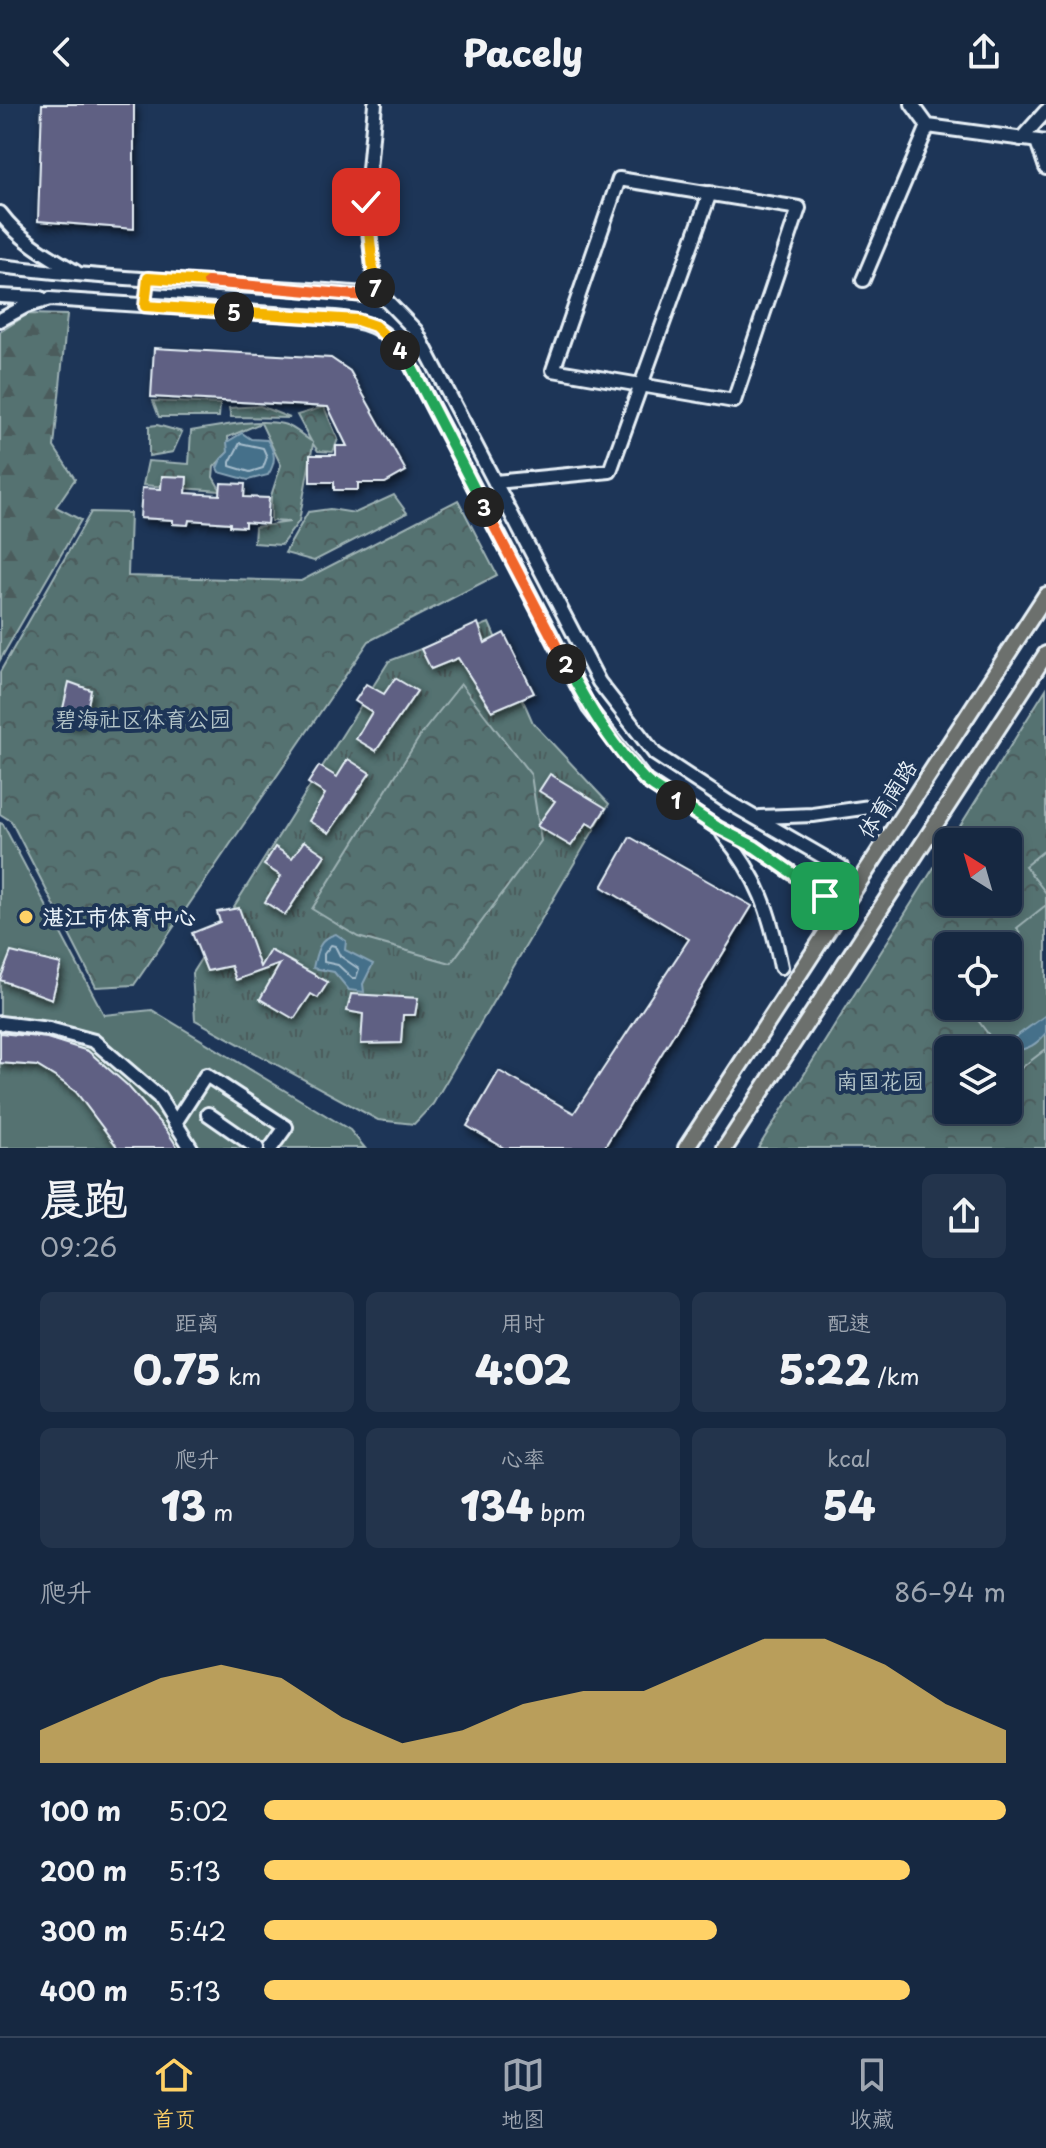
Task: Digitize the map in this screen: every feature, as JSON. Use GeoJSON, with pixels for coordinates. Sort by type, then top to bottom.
{"type":"FeatureCollection","features":[{"type":"Feature","properties":{"kind":"main road","name":"体育南路"},"geometry":{"type":"LineString","coordinates":[[686,1148],[1046,595]]}},
{"type":"Feature","properties":{"kind":"main road"},"geometry":{"type":"LineString","coordinates":[[725,1148],[1046,654]]}},
{"type":"Feature","properties":{"kind":"street"},"geometry":{"type":"LineString","coordinates":[[375,104],[366,202],[376,297]]}},
{"type":"Feature","properties":{"kind":"street"},"geometry":{"type":"LineString","coordinates":[[912,104],[928,126],[1042,142],[1046,168]]}},
{"type":"Feature","properties":{"kind":"street"},"geometry":{"type":"LineString","coordinates":[[1021,139],[1046,111]]}},
{"type":"Feature","properties":{"kind":"street"},"geometry":{"type":"LineString","coordinates":[[863,280],[928,126]]}},
{"type":"Feature","properties":{"kind":"street"},"geometry":{"type":"LineString","coordinates":[[619,179],[710,193],[799,208],[734,401],[553,370],[619,179]]}},
{"type":"Feature","properties":{"kind":"street"},"geometry":{"type":"LineString","coordinates":[[495,482],[610,471],[710,193]]}},
{"type":"Feature","properties":{"kind":"street"},"geometry":{"type":"LineString","coordinates":[[0,213],[40,253],[83,276]]}},
{"type":"Feature","properties":{"kind":"street"},"geometry":{"type":"LineString","coordinates":[[0,266],[83,276],[356,293],[385,299],[416,331],[599,682],[629,722],[655,754],[728,802],[841,867]]}},
{"type":"Feature","properties":{"kind":"street"},"geometry":{"type":"LineString","coordinates":[[145,306],[148,278]]}},
{"type":"Feature","properties":{"kind":"street"},"geometry":{"type":"LineString","coordinates":[[0,296],[335,318],[375,326],[407,358],[589,708],[646,781],[718,828],[755,847],[825,896]]}},
{"type":"Feature","properties":{"kind":"street"},"geometry":{"type":"LineString","coordinates":[[0,320],[26,306],[50,299]]}},
{"type":"Feature","properties":{"kind":"street"},"geometry":{"type":"LineString","coordinates":[[757,817],[813,815],[884,805]]}},
{"type":"Feature","properties":{"kind":"street"},"geometry":{"type":"LineString","coordinates":[[718,828],[736,850],[770,913],[781,967]]}},
{"type":"Feature","properties":{"kind":"street"},"geometry":{"type":"LineString","coordinates":[[0,1023],[49,1029],[94,1041],[159,1097],[191,1148]]}},
{"type":"Feature","properties":{"kind":"street"},"geometry":{"type":"LineString","coordinates":[[175,1123],[206,1075],[286,1127],[271,1148]]}},
{"type":"Feature","properties":{"kind":"street"},"geometry":{"type":"LineString","coordinates":[[208,1114],[257,1148]]}},
{"type":"Feature","properties":{"kind":"green space"},"geometry":{"type":"Polygon","coordinates":[[[28,314],[67,315],[54,447],[75,479],[56,507],[81,520],[0,660],[0,332],[28,314]]]}},
{"type":"Feature","properties":{"kind":"green space"},"geometry":{"type":"Polygon","coordinates":[[[153,401],[220,404],[219,417],[159,417],[153,401]]]}},
{"type":"Feature","properties":{"kind":"green space"},"geometry":{"type":"Polygon","coordinates":[[[260,406],[290,418],[231,417],[229,408],[260,406]]]}},
{"type":"Feature","properties":{"kind":"green space"},"geometry":{"type":"Polygon","coordinates":[[[324,407],[338,439],[333,452],[318,451],[313,444],[299,521],[281,545],[254,543],[255,527],[290,522],[271,521],[271,496],[281,465],[261,423],[228,437],[228,452],[214,467],[213,477],[221,491],[143,485],[148,461],[189,464],[191,431],[237,424],[273,422],[290,427],[311,441],[297,415],[324,407]]]}},
{"type":"Feature","properties":{"kind":"green space"},"geometry":{"type":"Polygon","coordinates":[[[157,425],[182,432],[173,452],[149,456],[149,426],[157,425]]]}},
{"type":"Feature","properties":{"kind":"green space"},"geometry":{"type":"Polygon","coordinates":[[[394,495],[407,513],[314,561],[285,553],[308,512],[330,509],[355,513],[394,495]]]}},
{"type":"Feature","properties":{"kind":"green space","name":"碧海社区体育公园"},"geometry":{"type":"Polygon","coordinates":[[[458,500],[497,575],[369,641],[134,985],[96,987],[11,821],[0,814],[0,672],[91,512],[130,513],[128,576],[301,581],[458,500]]]}},
{"type":"Feature","properties":{"kind":"green space"},"geometry":{"type":"Polygon","coordinates":[[[489,623],[533,723],[609,804],[433,1104],[414,1124],[378,1120],[195,1020],[192,973],[389,661],[489,623]]]}},
{"type":"Feature","properties":{"kind":"green space"},"geometry":{"type":"Polygon","coordinates":[[[461,684],[531,775],[541,841],[451,963],[358,937],[312,909],[422,733],[461,684]]]}},
{"type":"Feature","properties":{"kind":"green space","name":"南国花园"},"geometry":{"type":"Polygon","coordinates":[[[1046,689],[1046,1148],[758,1148],[934,867],[934,916],[1022,916],[1022,828],[959,828],[1046,689]]]}},
{"type":"Feature","properties":{"kind":"green space","name":"湛江市体育中心"},"geometry":{"type":"Polygon","coordinates":[[[0,823],[104,1015],[152,1010],[350,1130],[365,1148],[0,1148],[0,823]]]}},
{"type":"Feature","properties":{"kind":"green space"},"geometry":{"type":"Polygon","coordinates":[[[1046,849],[1046,893],[1025,866],[1046,849]]]}},
{"type":"Feature","properties":{"kind":"green space"},"geometry":{"type":"Polygon","coordinates":[[[1046,905],[1046,1049],[1022,1067],[1022,1036],[990,1036],[978,1020],[1022,1020],[1022,932],[1017,928],[1046,905]]]}},
{"type":"Feature","properties":{"kind":"water"},"geometry":{"type":"Polygon","coordinates":[[[242,433],[251,439],[267,440],[274,458],[268,475],[248,480],[219,472],[217,468],[221,459],[228,452],[227,442],[242,433]]]}},
{"type":"Feature","properties":{"kind":"water"},"geometry":{"type":"Polygon","coordinates":[[[336,934],[346,941],[345,950],[373,964],[363,984],[364,992],[349,990],[334,972],[313,968],[322,943],[336,934]]]}},
{"type":"Feature","properties":{"kind":"water"},"geometry":{"type":"Polygon","coordinates":[[[1046,1015],[1046,1033],[1036,1043],[1022,1049],[1022,1036],[1017,1036],[1046,1015]]]}},
{"type":"Feature","properties":{"kind":"building"},"geometry":{"type":"Polygon","coordinates":[[[42,104],[134,104],[134,229],[38,221],[42,104]]]}},
{"type":"Feature","properties":{"kind":"building"},"geometry":{"type":"Polygon","coordinates":[[[154,348],[331,358],[350,371],[406,471],[385,483],[358,483],[358,490],[334,490],[334,482],[310,482],[310,455],[336,455],[336,446],[347,446],[328,407],[151,397],[154,348]]]}},
{"type":"Feature","properties":{"kind":"building"},"geometry":{"type":"Polygon","coordinates":[[[162,476],[187,477],[186,493],[220,495],[221,483],[245,484],[244,497],[269,498],[267,524],[245,522],[245,527],[189,520],[188,525],[173,524],[173,520],[140,518],[142,488],[161,489],[162,476]]]}},
{"type":"Feature","properties":{"kind":"building"},"geometry":{"type":"Polygon","coordinates":[[[478,623],[485,643],[504,633],[534,693],[492,711],[458,658],[431,669],[421,649],[478,623]]]}},
{"type":"Feature","properties":{"kind":"building"},"geometry":{"type":"Polygon","coordinates":[[[395,678],[417,691],[376,751],[356,739],[372,712],[355,701],[366,684],[384,694],[395,678]]]}},
{"type":"Feature","properties":{"kind":"building"},"geometry":{"type":"Polygon","coordinates":[[[69,682],[91,690],[84,725],[60,722],[69,682]]]}},
{"type":"Feature","properties":{"kind":"building"},"geometry":{"type":"Polygon","coordinates":[[[348,759],[370,773],[329,833],[309,821],[325,794],[308,783],[319,766],[337,777],[348,759]]]}},
{"type":"Feature","properties":{"kind":"building"},"geometry":{"type":"Polygon","coordinates":[[[550,774],[606,808],[594,827],[587,823],[571,846],[537,826],[555,801],[539,791],[550,774]]]}},
{"type":"Feature","properties":{"kind":"building"},"geometry":{"type":"Polygon","coordinates":[[[630,837],[752,906],[604,1148],[504,1148],[467,1126],[499,1071],[574,1113],[689,939],[602,887],[630,837]]]}},
{"type":"Feature","properties":{"kind":"building"},"geometry":{"type":"Polygon","coordinates":[[[304,841],[325,855],[285,915],[265,902],[281,876],[264,865],[275,847],[292,858],[304,841]]]}},
{"type":"Feature","properties":{"kind":"building"},"geometry":{"type":"Polygon","coordinates":[[[239,908],[260,967],[270,950],[328,982],[318,998],[311,994],[294,1019],[260,999],[280,964],[236,980],[231,966],[207,971],[192,933],[220,922],[217,912],[239,908]]]}},
{"type":"Feature","properties":{"kind":"building"},"geometry":{"type":"Polygon","coordinates":[[[11,952],[61,964],[52,999],[0,980],[11,952]]]}},
{"type":"Feature","properties":{"kind":"building"},"geometry":{"type":"Polygon","coordinates":[[[351,994],[418,998],[415,1015],[403,1015],[401,1043],[361,1044],[363,1014],[347,1011],[351,994]]]}},
{"type":"Feature","properties":{"kind":"building"},"geometry":{"type":"Polygon","coordinates":[[[0,1033],[47,1038],[88,1051],[127,1085],[178,1148],[118,1148],[76,1092],[60,1080],[37,1066],[0,1063],[0,1033]]]}},
{"type":"Feature","properties":{"kind":"place","name":"湛江市体育中心"},"geometry":{"type":"Point","coordinates":[26,917]}},
{"type":"Feature","properties":{"kind":"route"},"geometry":{"type":"LineString","coordinates":[[366,202],[376,297],[148,278],[145,306],[335,318],[375,326],[407,358],[589,708],[620,749],[646,781],[718,828],[755,847],[825,896]]}}]}
